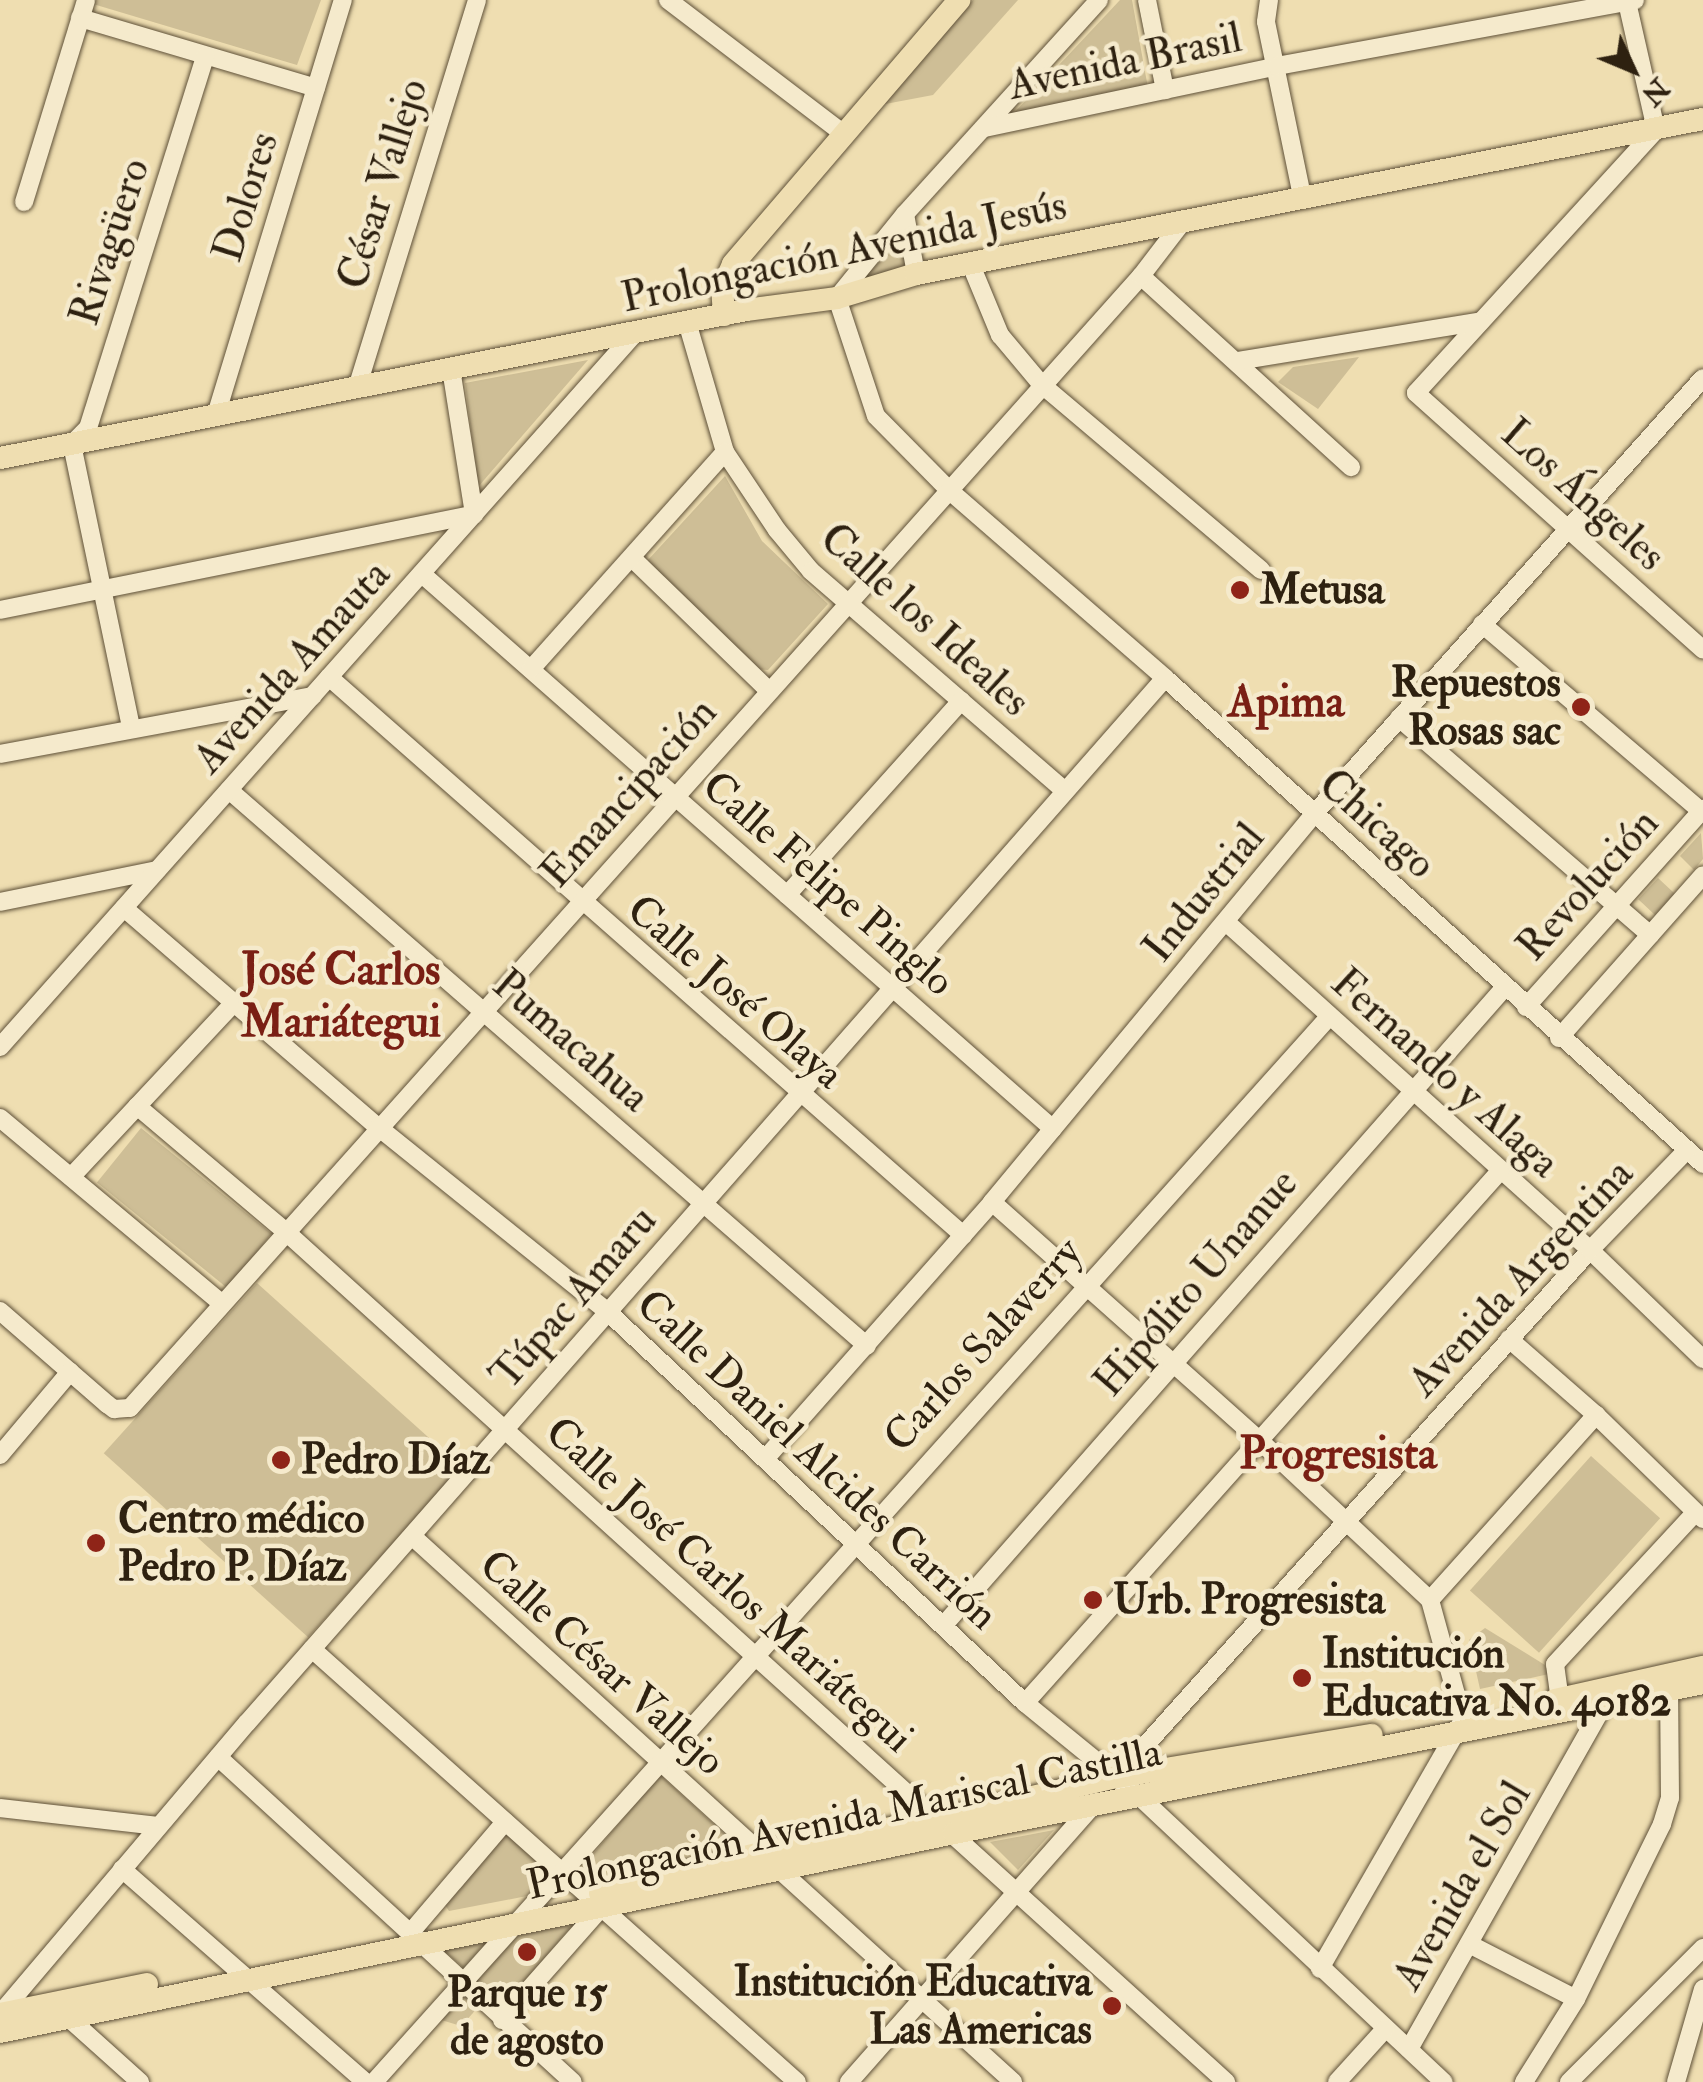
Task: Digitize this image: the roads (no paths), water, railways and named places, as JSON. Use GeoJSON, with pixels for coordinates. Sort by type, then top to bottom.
{"type":"FeatureCollection","features":[{"type":"Feature","properties":{"kind":"main road"},"geometry":{"type":"LineString","coordinates":[[724,315],[722,289],[733,264],[959,0]]}},
{"type":"Feature","properties":{"kind":"main road","name":"Prolongación Avenida Jesús"},"geometry":{"type":"LineString","coordinates":[[0,458],[687,322],[836,298],[916,274],[1703,119]]}},
{"type":"Feature","properties":{"kind":"main road","name":"Prolongación Avenida Mariscal Castilla"},"geometry":{"type":"LineString","coordinates":[[1561,1706],[1604,1705],[1703,1667]]}},
{"type":"Feature","properties":{"kind":"main road","name":"Prolongación Avenida Mariscal Castilla"},"geometry":{"type":"LineString","coordinates":[[418,1938],[512,1926],[760,1854],[1094,1805],[1670,1682],[1703,1683]]}},
{"type":"Feature","properties":{"kind":"main road","name":"Prolongación Avenida Mariscal Castilla"},"geometry":{"type":"LineString","coordinates":[[0,2014],[62,2010],[418,1938],[530,1909],[780,1871],[1117,1777],[1459,1728]]}},
{"type":"Feature","properties":{"kind":"main road","name":"Prolongación Avenida Mariscal Castilla"},"geometry":{"type":"LineString","coordinates":[[0,2032],[62,2010]]}},
{"type":"Feature","properties":{"kind":"street","name":"Dolores"},"geometry":{"type":"LineString","coordinates":[[216,415],[343,0]]}},
{"type":"Feature","properties":{"kind":"street","name":"César Vallejo"},"geometry":{"type":"LineString","coordinates":[[357,388],[477,0]]}},
{"type":"Feature","properties":{"kind":"street"},"geometry":{"type":"LineString","coordinates":[[668,0],[844,134]]}},
{"type":"Feature","properties":{"kind":"street"},"geometry":{"type":"LineString","coordinates":[[836,298],[905,214],[1099,0]]}},
{"type":"Feature","properties":{"kind":"street"},"geometry":{"type":"LineString","coordinates":[[1147,0],[1165,90]]}},
{"type":"Feature","properties":{"kind":"street"},"geometry":{"type":"LineString","coordinates":[[1269,0],[1266,22],[1302,196]]}},
{"type":"Feature","properties":{"kind":"street"},"geometry":{"type":"LineString","coordinates":[[1238,362],[1481,321],[1656,130],[1631,1]]}},
{"type":"Feature","properties":{"kind":"street","name":"Avenida Brasil"},"geometry":{"type":"LineString","coordinates":[[983,128],[1276,66],[1631,1]]}},
{"type":"Feature","properties":{"kind":"street"},"geometry":{"type":"LineString","coordinates":[[24,202],[83,9],[205,56],[316,88]]}},
{"type":"Feature","properties":{"kind":"street","name":"Rivagüero"},"geometry":{"type":"LineString","coordinates":[[72,444],[88,428],[205,56]]}},
{"type":"Feature","properties":{"kind":"street"},"geometry":{"type":"LineString","coordinates":[[905,214],[916,274]]}},
{"type":"Feature","properties":{"kind":"street","name":"Emancipación"},"geometry":{"type":"LineString","coordinates":[[70,1372],[107,1404],[124,1410],[846,602],[950,492],[1041,384],[1141,276],[1184,220]]}},
{"type":"Feature","properties":{"kind":"street"},"geometry":{"type":"LineString","coordinates":[[971,265],[1000,335],[1041,384],[1261,570]]}},
{"type":"Feature","properties":{"kind":"street"},"geometry":{"type":"LineString","coordinates":[[1141,276],[1351,467]]}},
{"type":"Feature","properties":{"kind":"street","name":"Chicago"},"geometry":{"type":"LineString","coordinates":[[836,298],[876,416],[950,492],[1165,678],[1559,1038],[1697,1154]]}},
{"type":"Feature","properties":{"kind":"street","name":"Los Ángeles"},"geometry":{"type":"LineString","coordinates":[[1481,321],[1416,392],[1703,650]]}},
{"type":"Feature","properties":{"kind":"street","name":"Calle los Ideales"},"geometry":{"type":"LineString","coordinates":[[687,322],[725,452],[777,530],[811,572],[1064,792]]}},
{"type":"Feature","properties":{"kind":"street","name":"Avenida Amauta"},"geometry":{"type":"LineString","coordinates":[[0,1048],[635,333]]}},
{"type":"Feature","properties":{"kind":"street"},"geometry":{"type":"LineString","coordinates":[[0,610],[474,514],[451,369]]}},
{"type":"Feature","properties":{"kind":"street","name":"Industrial"},"geometry":{"type":"LineString","coordinates":[[764,1458],[963,1236],[1314,814],[1703,378]]}},
{"type":"Feature","properties":{"kind":"street"},"geometry":{"type":"LineString","coordinates":[[72,444],[131,727]]}},
{"type":"Feature","properties":{"kind":"street"},"geometry":{"type":"LineString","coordinates":[[531,669],[725,452]]}},
{"type":"Feature","properties":{"kind":"street"},"geometry":{"type":"LineString","coordinates":[[632,558],[768,690]]}},
{"type":"Feature","properties":{"kind":"street","name":"Calle Felipe Pinglo"},"geometry":{"type":"LineString","coordinates":[[422,574],[1053,1128]]}},
{"type":"Feature","properties":{"kind":"street"},"geometry":{"type":"LineString","coordinates":[[1482,624],[1702,811]]}},
{"type":"Feature","properties":{"kind":"street","name":"Calle José Olaya"},"geometry":{"type":"LineString","coordinates":[[329,677],[579,902],[963,1236]]}},
{"type":"Feature","properties":{"kind":"street","name":"Túpac Amaru"},"geometry":{"type":"LineString","coordinates":[[0,2014],[312,1649],[1165,678]]}},
{"type":"Feature","properties":{"kind":"street"},"geometry":{"type":"LineString","coordinates":[[0,754],[313,696]]}},
{"type":"Feature","properties":{"kind":"street"},"geometry":{"type":"LineString","coordinates":[[787,895],[960,701]]}},
{"type":"Feature","properties":{"kind":"street"},"geometry":{"type":"LineString","coordinates":[[1399,718],[1650,936]]}},
{"type":"Feature","properties":{"kind":"street","name":"Pumacahua"},"geometry":{"type":"LineString","coordinates":[[229,790],[867,1346]]}},
{"type":"Feature","properties":{"kind":"street","name":"Revolución"},"geometry":{"type":"LineString","coordinates":[[1526,1007],[1702,811]]}},
{"type":"Feature","properties":{"kind":"street"},"geometry":{"type":"LineString","coordinates":[[0,902],[158,870]]}},
{"type":"Feature","properties":{"kind":"street","name":"Revolución"},"geometry":{"type":"LineString","coordinates":[[1559,1038],[1703,875]]}},
{"type":"Feature","properties":{"kind":"street","name":"Calle Daniel Alcides Carrión"},"geometry":{"type":"LineString","coordinates":[[124,908],[378,1127],[608,1312],[1025,1703],[1139,1796],[1444,2082]]}},
{"type":"Feature","properties":{"kind":"street","name":"Fernando y Alaga"},"geometry":{"type":"LineString","coordinates":[[1226,922],[1590,1250],[1703,1359]]}},
{"type":"Feature","properties":{"kind":"street","name":"Hipólito Unanue"},"geometry":{"type":"LineString","coordinates":[[943,1626],[1504,988]]}},
{"type":"Feature","properties":{"kind":"street"},"geometry":{"type":"LineString","coordinates":[[71,1177],[234,1003]]}},
{"type":"Feature","properties":{"kind":"street","name":"Carlos Salaverry"},"geometry":{"type":"LineString","coordinates":[[374,2082],[1085,1284],[1329,1017]]}},
{"type":"Feature","properties":{"kind":"street","name":"Calle José Carlos Mariátegui"},"geometry":{"type":"LineString","coordinates":[[137,1106],[285,1230],[503,1432],[947,1826],[1226,2082]]}},
{"type":"Feature","properties":{"kind":"street"},"geometry":{"type":"LineString","coordinates":[[0,1118],[220,1302]]}},
{"type":"Feature","properties":{"kind":"street","name":"Avenida Argentina"},"geometry":{"type":"LineString","coordinates":[[849,2082],[1590,1250],[1697,1154]]}},
{"type":"Feature","properties":{"kind":"street"},"geometry":{"type":"LineString","coordinates":[[1025,1703],[1500,1171]]}},
{"type":"Feature","properties":{"kind":"street"},"geometry":{"type":"LineString","coordinates":[[992,1202],[1259,1440],[1430,1600],[1459,1728],[1320,1969]]}},
{"type":"Feature","properties":{"kind":"street"},"geometry":{"type":"LineString","coordinates":[[0,1311],[70,1372],[0,1455]]}},
{"type":"Feature","properties":{"kind":"street"},"geometry":{"type":"LineString","coordinates":[[1509,1339],[1596,1415],[1699,1516],[1554,1664],[1561,1706]]}},
{"type":"Feature","properties":{"kind":"street"},"geometry":{"type":"LineString","coordinates":[[1430,1600],[1596,1415]]}},
{"type":"Feature","properties":{"kind":"street","name":"Calle César Vallejo"},"geometry":{"type":"LineString","coordinates":[[412,1536],[1013,2082]]}},
{"type":"Feature","properties":{"kind":"street"},"geometry":{"type":"LineString","coordinates":[[312,1649],[798,2082]]}},
{"type":"Feature","properties":{"kind":"street"},"geometry":{"type":"LineString","coordinates":[[1524,2082],[1576,2000],[1670,1798],[1670,1682]]}},
{"type":"Feature","properties":{"kind":"street","name":"Avenida el Sol"},"geometry":{"type":"LineString","coordinates":[[1409,2049],[1604,1705]]}},
{"type":"Feature","properties":{"kind":"street"},"geometry":{"type":"LineString","coordinates":[[218,1758],[573,2082]]}},
{"type":"Feature","properties":{"kind":"street"},"geometry":{"type":"LineString","coordinates":[[0,1808],[158,1826]]}},
{"type":"Feature","properties":{"kind":"street"},"geometry":{"type":"LineString","coordinates":[[418,1938],[504,1822]]}},
{"type":"Feature","properties":{"kind":"street"},"geometry":{"type":"LineString","coordinates":[[122,1869],[365,2082]]}},
{"type":"Feature","properties":{"kind":"street"},"geometry":{"type":"LineString","coordinates":[[502,2020],[594,1902]]}},
{"type":"Feature","properties":{"kind":"street"},"geometry":{"type":"LineString","coordinates":[[1470,1944],[1576,2000]]}},
{"type":"Feature","properties":{"kind":"street"},"geometry":{"type":"LineString","coordinates":[[1569,2082],[1703,1948]]}},
{"type":"Feature","properties":{"kind":"street"},"geometry":{"type":"LineString","coordinates":[[1676,2082],[1703,1989]]}},
{"type":"Feature","properties":{"kind":"street"},"geometry":{"type":"LineString","coordinates":[[62,2010],[140,2082]]}},
{"type":"Feature","properties":{"kind":"street","name":"Avenida el Sol"},"geometry":{"type":"LineString","coordinates":[[1337,2082],[1385,2029]]}},
{"type":"Feature","properties":{"kind":"place","name":"Metusa"},"geometry":{"type":"Point","coordinates":[1240,590]}},
{"type":"Feature","properties":{"kind":"place","name":"Repuestos Rosas sac"},"geometry":{"type":"Point","coordinates":[1581,707]}},
{"type":"Feature","properties":{"kind":"place","name":"Pedro Díaz"},"geometry":{"type":"Point","coordinates":[281,1460]}},
{"type":"Feature","properties":{"kind":"place","name":"Centro médico Pedro P. Díaz"},"geometry":{"type":"Point","coordinates":[96,1543]}},
{"type":"Feature","properties":{"kind":"place","name":"Urb. Progresista"},"geometry":{"type":"Point","coordinates":[1093,1600]}},
{"type":"Feature","properties":{"kind":"place","name":"Institución Educativa No. 40182"},"geometry":{"type":"Point","coordinates":[1302,1678]}},
{"type":"Feature","properties":{"kind":"place","name":"Parque 15 de agosto"},"geometry":{"type":"Point","coordinates":[527,1952]}},
{"type":"Feature","properties":{"kind":"place","name":"Institución Educativa Las Americas"},"geometry":{"type":"Point","coordinates":[1112,2006]}},
{"type":"Feature","properties":{"kind":"district","name":"Apima"},"geometry":{"type":"Point","coordinates":[1286,703]}},
{"type":"Feature","properties":{"kind":"district","name":"José Carlos Mariátegui"},"geometry":{"type":"Point","coordinates":[341,997]}},
{"type":"Feature","properties":{"kind":"district","name":"Progresista"},"geometry":{"type":"Point","coordinates":[1338,1455]}}]}
